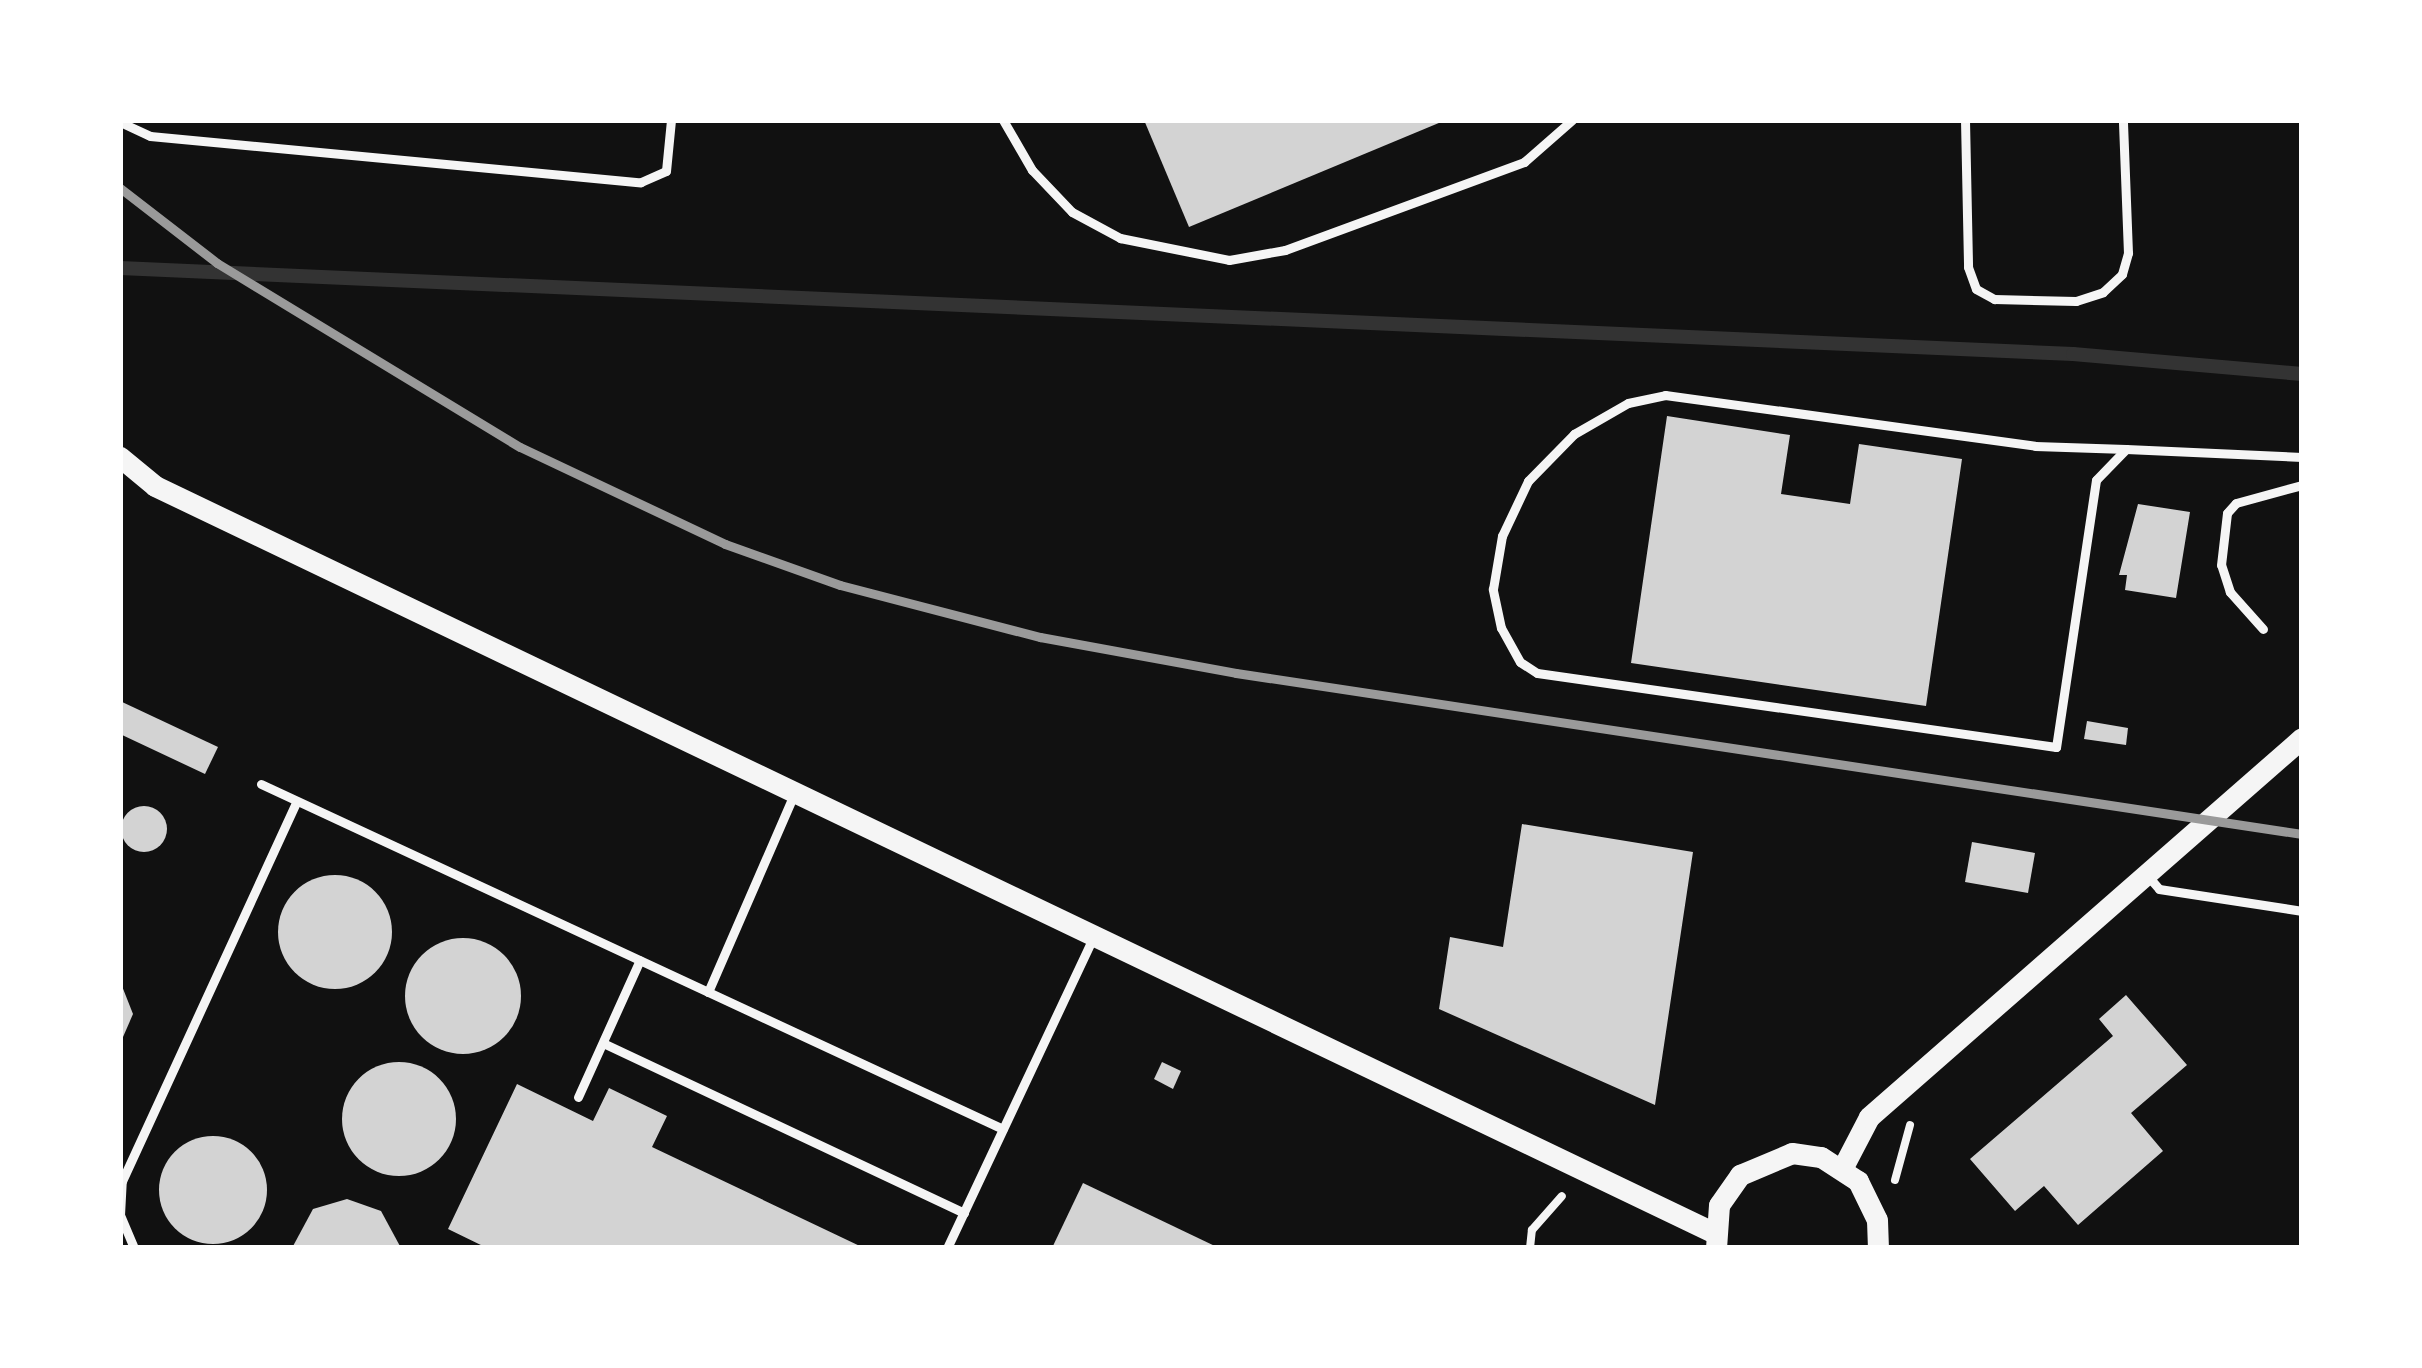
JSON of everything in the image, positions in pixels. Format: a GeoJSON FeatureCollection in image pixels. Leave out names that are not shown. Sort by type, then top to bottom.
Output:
{"type":"FeatureCollection","features":[{"type":"Feature","properties":{"kind":"street"},"geometry":{"type":"LineString","coordinates":[[120,457],[155,486],[1576,1167],[1714,1240],[1729,1190],[1764,1160],[1792,1153],[1844,1167],[1873,1206],[1878,1248]]}},
{"type":"Feature","properties":{"kind":"street"},"geometry":{"type":"LineString","coordinates":[[1844,1167],[1869,1118],[2302,737]]}},
{"type":"Feature","properties":{"kind":"lane"},"geometry":{"type":"LineString","coordinates":[[120,122],[150,136],[641,182],[666,171],[671,120]]}},
{"type":"Feature","properties":{"kind":"lane"},"geometry":{"type":"LineString","coordinates":[[1003,120],[1032,170],[1072,212],[1120,238],[1229,260],[1286,250],[1524,162],[1572,120]]}},
{"type":"Feature","properties":{"kind":"lane"},"geometry":{"type":"LineString","coordinates":[[1965,120],[1968,267],[1976,289],[1994,299],[2076,301],[2103,292],[2122,274],[2128,253],[2123,120]]}},
{"type":"Feature","properties":{"kind":"lane"},"geometry":{"type":"LineString","coordinates":[[2126,449],[2096,480],[2056,747],[1537,673],[1520,662],[1502,628],[1493,589],[1502,536],[1528,481],[1574,434],[1628,403],[1665,395],[2035,446],[2126,449],[2302,457]]}},
{"type":"Feature","properties":{"kind":"lane"},"geometry":{"type":"LineString","coordinates":[[2263,629],[2230,592],[2221,565],[2227,513],[2236,503],[2302,484]]}},
{"type":"Feature","properties":{"kind":"lane"},"geometry":{"type":"LineString","coordinates":[[261,784],[1004,1130]]}},
{"type":"Feature","properties":{"kind":"lane"},"geometry":{"type":"LineString","coordinates":[[707,992],[795,793]]}},
{"type":"Feature","properties":{"kind":"lane"},"geometry":{"type":"LineString","coordinates":[[134,1248],[120,1215],[122,1181],[297,801]]}},
{"type":"Feature","properties":{"kind":"lane"},"geometry":{"type":"LineString","coordinates":[[2146,873],[2159,889],[2302,911]]}},
{"type":"Feature","properties":{"kind":"lane"},"geometry":{"type":"LineString","coordinates":[[947,1248],[1094,936]]}},
{"type":"Feature","properties":{"kind":"lane"},"geometry":{"type":"LineString","coordinates":[[578,1097],[640,961]]}},
{"type":"Feature","properties":{"kind":"lane"},"geometry":{"type":"LineString","coordinates":[[603,1043],[964,1213]]}},
{"type":"Feature","properties":{"kind":"path"},"geometry":{"type":"LineString","coordinates":[[1530,1248],[1532,1230],[1553,1215],[1576,1167]]}},
{"type":"Feature","properties":{"kind":"building"},"geometry":{"type":"Polygon","coordinates":[[[1144,120],[1446,120],[1189,227],[1144,120]]]}},
{"type":"Feature","properties":{"kind":"building"},"geometry":{"type":"Polygon","coordinates":[[[1667,416],[1790,435],[1781,494],[1850,504],[1859,444],[1962,459],[1926,706],[1631,663],[1667,416]]]}},
{"type":"Feature","properties":{"kind":"building"},"geometry":{"type":"Polygon","coordinates":[[[2138,504],[2190,512],[2176,598],[2125,590],[2127,575],[2119,575],[2138,504]]]}},
{"type":"Feature","properties":{"kind":"building"},"geometry":{"type":"Polygon","coordinates":[[[120,701],[218,747],[205,774],[120,734],[120,701]]]}},
{"type":"Feature","properties":{"kind":"building"},"geometry":{"type":"Polygon","coordinates":[[[2087,721],[2128,728],[2126,745],[2084,739],[2087,721]]]}},
{"type":"Feature","properties":{"kind":"building"},"geometry":{"type":"Polygon","coordinates":[[[144,806],[161,812],[167,829],[161,846],[144,852],[127,846],[121,829],[127,812],[144,806]]]}},
{"type":"Feature","properties":{"kind":"building"},"geometry":{"type":"Polygon","coordinates":[[[1522,824],[1693,852],[1655,1105],[1439,1009],[1450,937],[1503,947],[1522,824]]]}},
{"type":"Feature","properties":{"kind":"building"},"geometry":{"type":"Polygon","coordinates":[[[1972,842],[2035,853],[2028,893],[1965,882],[1972,842]]]}},
{"type":"Feature","properties":{"kind":"building"},"geometry":{"type":"Polygon","coordinates":[[[335,875],[367,884],[383,900],[392,932],[383,964],[367,980],[335,989],[303,980],[287,964],[278,932],[287,900],[303,884],[335,875]]]}},
{"type":"Feature","properties":{"kind":"building"},"geometry":{"type":"Polygon","coordinates":[[[463,938],[485,943],[504,955],[516,974],[521,996],[516,1018],[504,1037],[485,1049],[463,1054],[441,1049],[422,1037],[410,1018],[405,996],[410,974],[422,955],[441,943],[463,938]]]}},
{"type":"Feature","properties":{"kind":"building"},"geometry":{"type":"Polygon","coordinates":[[[120,981],[133,1014],[120,1044],[120,981]]]}},
{"type":"Feature","properties":{"kind":"building"},"geometry":{"type":"Polygon","coordinates":[[[2126,995],[2187,1065],[2131,1113],[2163,1151],[2078,1225],[2044,1186],[2015,1211],[1970,1159],[2113,1036],[2099,1019],[2126,995]]]}},
{"type":"Feature","properties":{"kind":"building"},"geometry":{"type":"Polygon","coordinates":[[[399,1062],[421,1066],[440,1078],[452,1097],[456,1119],[452,1141],[440,1160],[421,1172],[399,1176],[377,1172],[358,1160],[346,1141],[342,1119],[346,1097],[358,1078],[377,1066],[399,1062]]]}},
{"type":"Feature","properties":{"kind":"building"},"geometry":{"type":"Polygon","coordinates":[[[1162,1062],[1181,1071],[1173,1089],[1154,1079],[1162,1062]]]}},
{"type":"Feature","properties":{"kind":"building"},"geometry":{"type":"Polygon","coordinates":[[[517,1084],[593,1121],[609,1088],[667,1116],[652,1147],[864,1248],[487,1248],[448,1229],[517,1084]]]}},
{"type":"Feature","properties":{"kind":"building"},"geometry":{"type":"Polygon","coordinates":[[[213,1136],[234,1140],[251,1152],[263,1169],[267,1190],[263,1211],[251,1228],[234,1240],[213,1244],[192,1240],[175,1228],[163,1211],[159,1190],[163,1169],[175,1152],[192,1140],[213,1136]]]}},
{"type":"Feature","properties":{"kind":"building"},"geometry":{"type":"Polygon","coordinates":[[[1083,1183],[1219,1248],[1052,1248],[1083,1183]]]}},
{"type":"Feature","properties":{"kind":"building"},"geometry":{"type":"Polygon","coordinates":[[[347,1199],[381,1211],[401,1248],[292,1248],[313,1209],[347,1199]]]}},
{"type":"Feature","properties":{"kind":"waterway"},"geometry":{"type":"LineString","coordinates":[[120,268],[2073,354],[2302,374]]}},
{"type":"Feature","properties":{"kind":"railway"},"geometry":{"type":"LineString","coordinates":[[120,188],[217,263],[520,447],[725,544],[840,585],[1040,637],[1236,673],[2302,834]]}}]}
